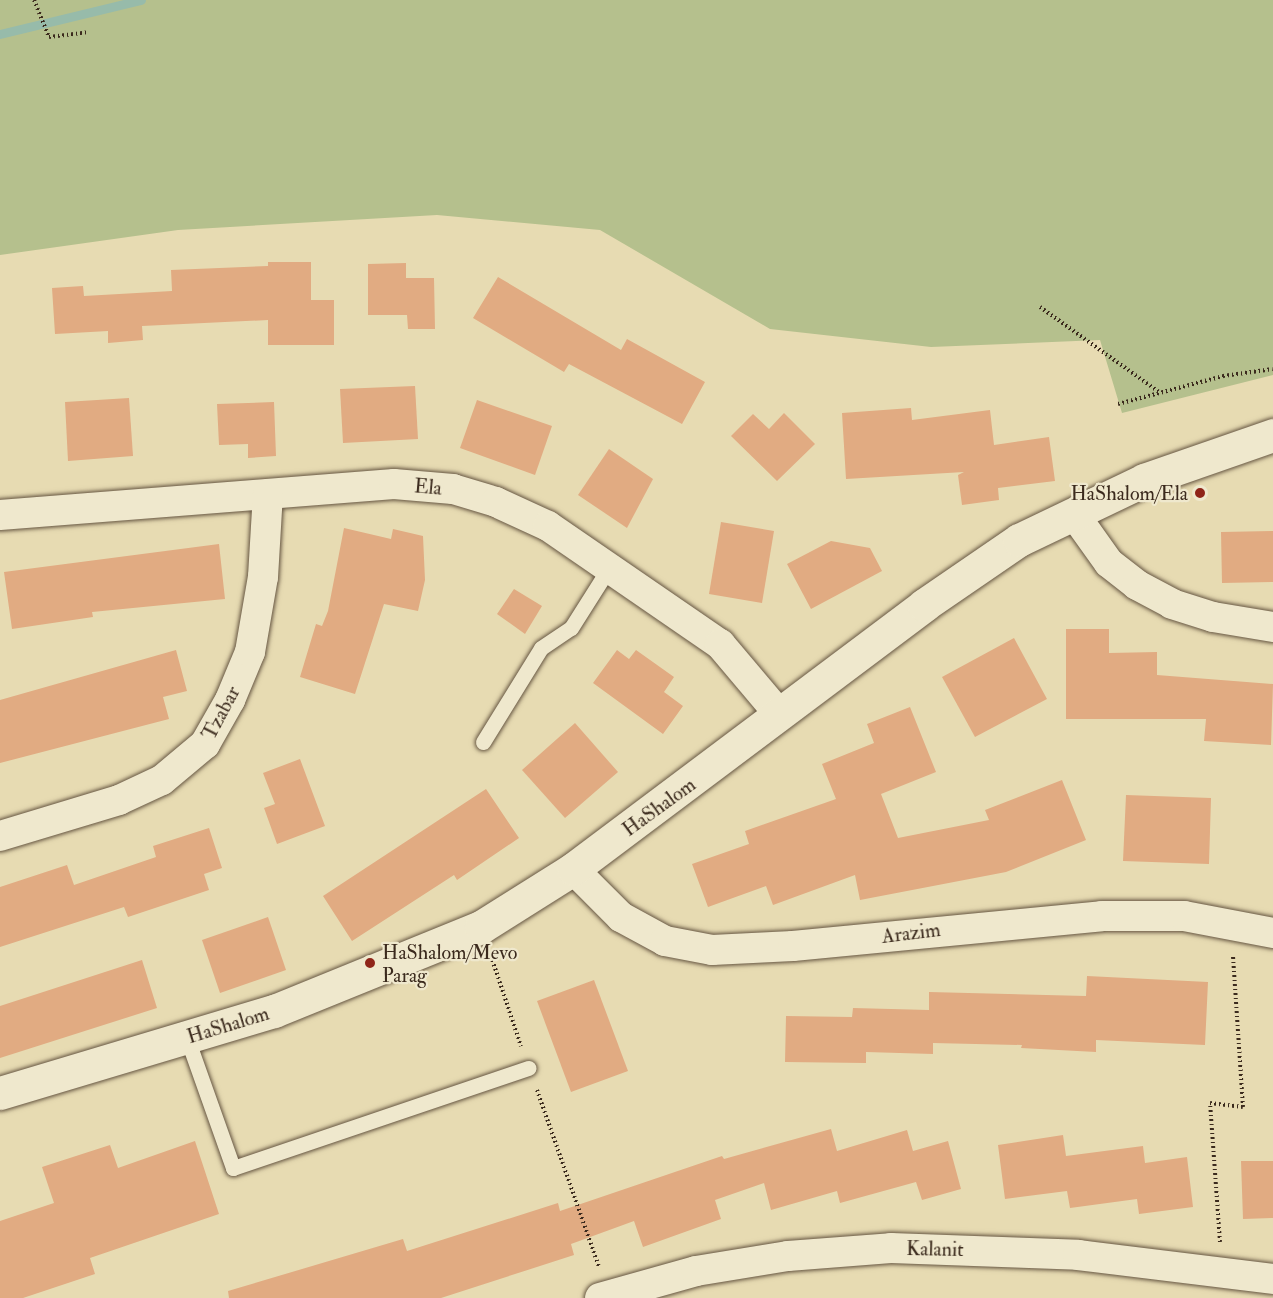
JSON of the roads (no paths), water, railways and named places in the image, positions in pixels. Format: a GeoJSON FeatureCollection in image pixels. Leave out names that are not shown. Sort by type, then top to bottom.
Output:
{"type":"FeatureCollection","features":[{"type":"Feature","properties":{"kind":"street","name":"HaShalom"},"geometry":{"type":"LineString","coordinates":[[0,1093],[274,1011],[481,927],[573,869],[924,605],[1019,540],[1144,480],[1273,435]]}},
{"type":"Feature","properties":{"kind":"street","name":"Ela"},"geometry":{"type":"LineString","coordinates":[[0,515],[394,484],[453,489],[496,502],[548,526],[720,644],[780,715]]}},
{"type":"Feature","properties":{"kind":"street","name":"Tzabar"},"geometry":{"type":"LineString","coordinates":[[0,836],[119,800],[162,780],[205,744],[230,700],[250,652],[263,577],[268,494]]}},
{"type":"Feature","properties":{"kind":"street"},"geometry":{"type":"LineString","coordinates":[[1074,514],[1109,563],[1137,585],[1172,604],[1213,617],[1273,627]]}},
{"type":"Feature","properties":{"kind":"street","name":"Arazim"},"geometry":{"type":"LineString","coordinates":[[573,869],[621,917],[664,941],[712,950],[793,946],[1102,916],[1184,915],[1273,933]]}},
{"type":"Feature","properties":{"kind":"street","name":"Kalanit"},"geometry":{"type":"LineString","coordinates":[[605,1297],[696,1271],[788,1256],[891,1248],[1078,1255],[1273,1279]]}},
{"type":"Feature","properties":{"kind":"lane"},"geometry":{"type":"LineString","coordinates":[[483,742],[541,648],[571,628],[609,568]]}},
{"type":"Feature","properties":{"kind":"lane"},"geometry":{"type":"LineString","coordinates":[[187,1038],[233,1168],[529,1068]]}},
{"type":"Feature","properties":{"kind":"waterway"},"geometry":{"type":"LineString","coordinates":[[0,34],[141,0]]}},
{"type":"Feature","properties":{"kind":"place","name":"HaShalom/Ela"},"geometry":{"type":"Point","coordinates":[1200,493]}},
{"type":"Feature","properties":{"kind":"place","name":"HaShalom/Mevo Parag"},"geometry":{"type":"Point","coordinates":[370,963]}}]}
